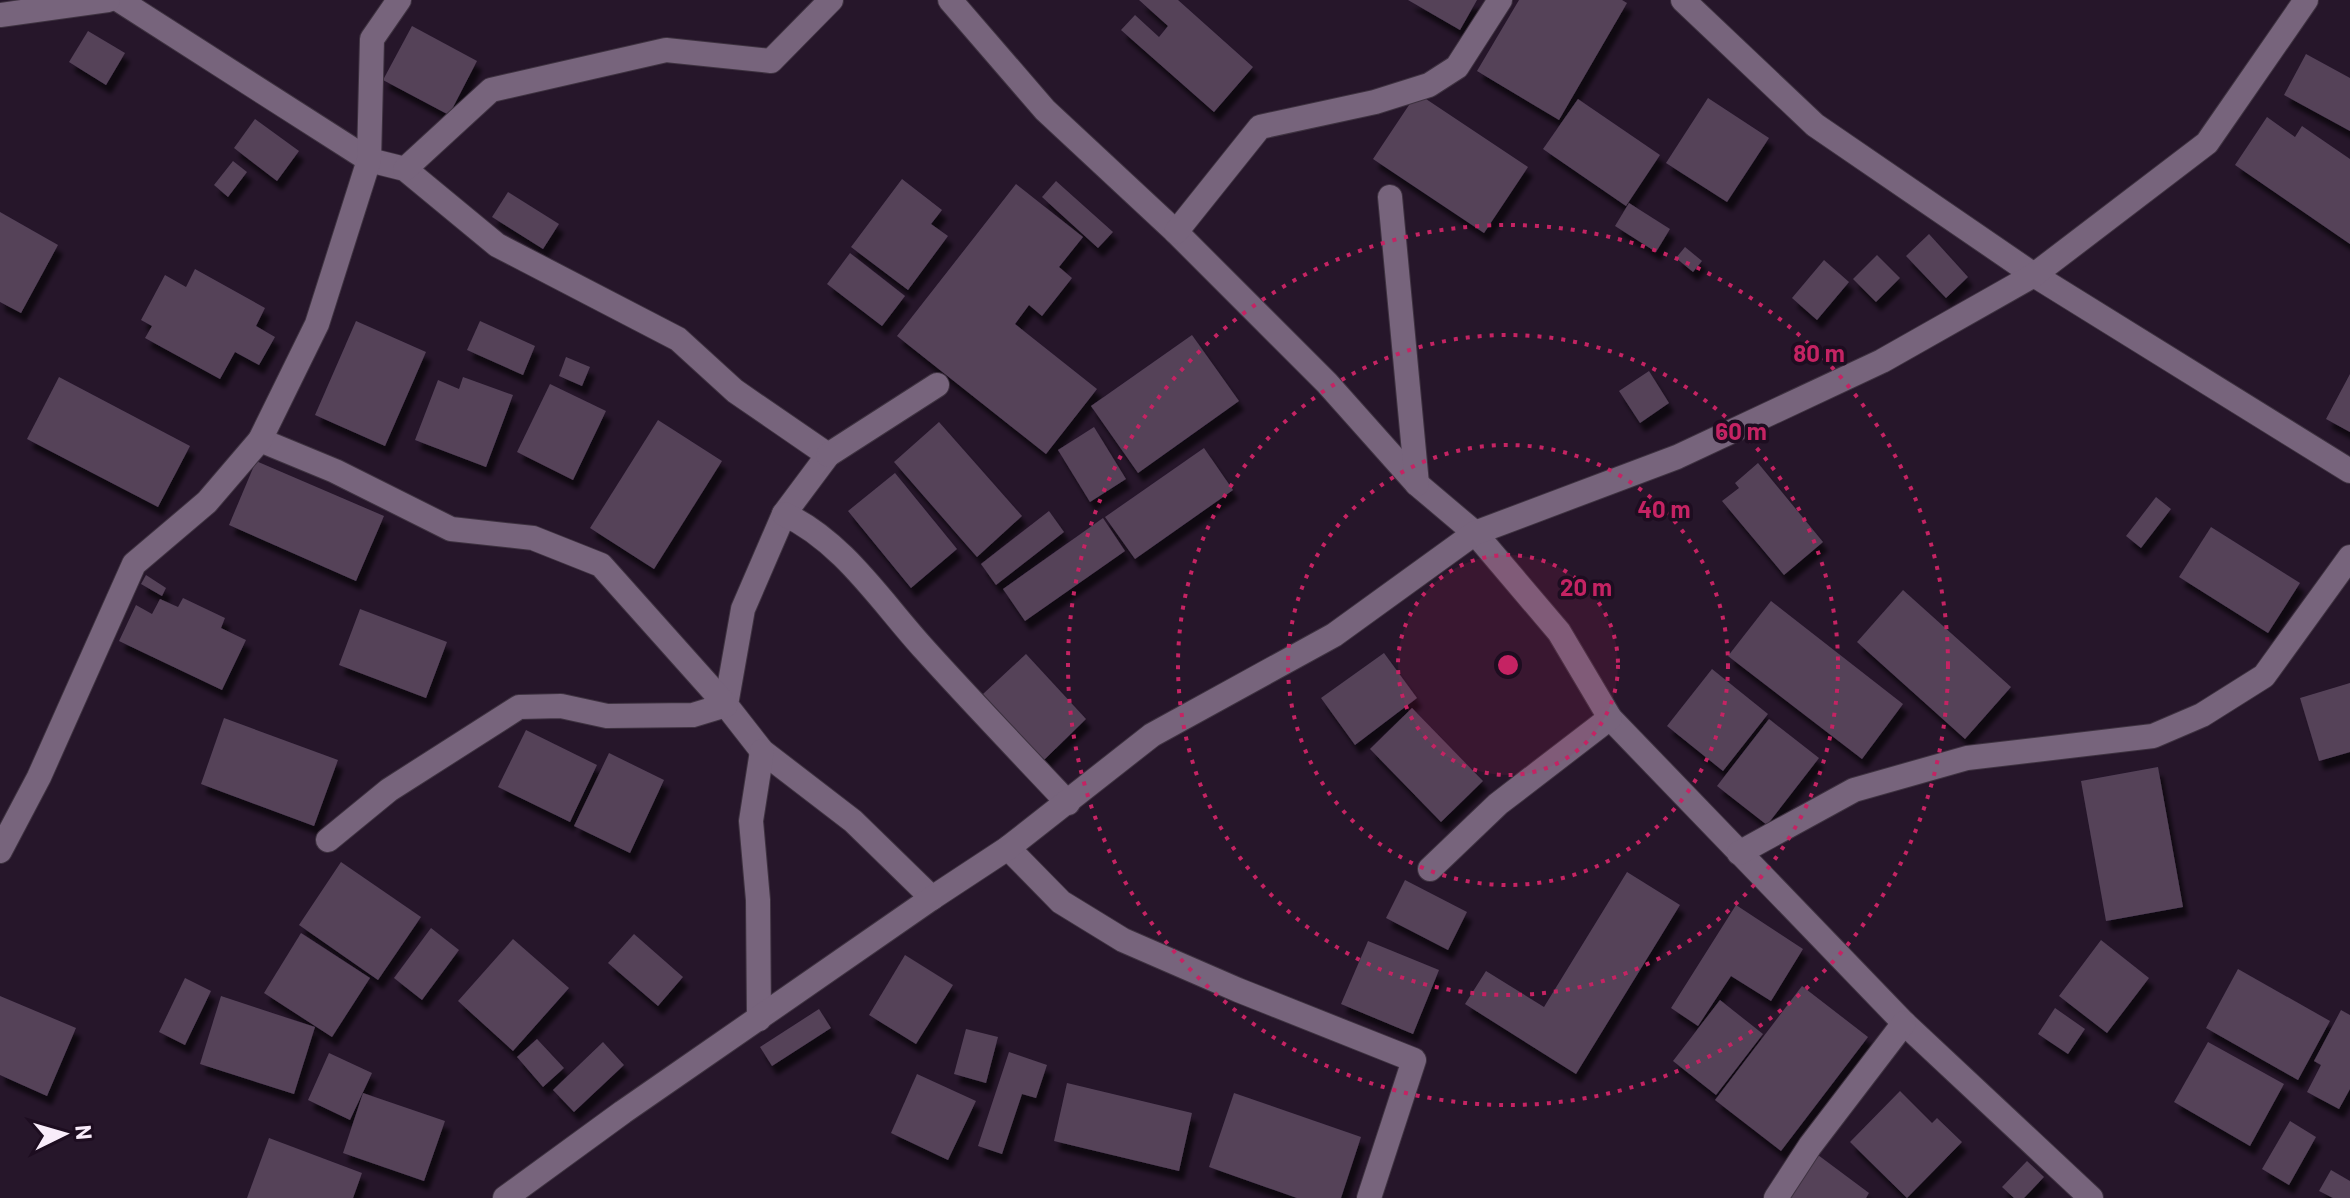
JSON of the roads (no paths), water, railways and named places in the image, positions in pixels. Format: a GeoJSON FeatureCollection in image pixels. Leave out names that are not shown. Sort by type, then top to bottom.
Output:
{"type":"FeatureCollection","features":[{"type":"Feature","properties":{"kind":"street"},"geometry":{"type":"LineString","coordinates":[[0,15],[108,0]]}},
{"type":"Feature","properties":{"kind":"street"},"geometry":{"type":"LineString","coordinates":[[119,0],[369,160],[405,169],[497,245],[678,339],[735,391],[828,455]]}},
{"type":"Feature","properties":{"kind":"street"},"geometry":{"type":"LineString","coordinates":[[0,851],[39,777],[134,564],[207,502],[260,440],[317,324],[369,160],[372,39],[399,0]]}},
{"type":"Feature","properties":{"kind":"street"},"geometry":{"type":"LineString","coordinates":[[405,169],[491,90],[666,50],[771,61],[831,0]]}},
{"type":"Feature","properties":{"kind":"street"},"geometry":{"type":"LineString","coordinates":[[950,0],[1045,110],[1176,232],[1327,383],[1417,484],[1475,533],[1559,632],[1610,718],[1904,1023],[2091,1198]]}},
{"type":"Feature","properties":{"kind":"street"},"geometry":{"type":"LineString","coordinates":[[1176,232],[1260,127],[1375,102],[1429,85],[1457,67],[1500,0]]}},
{"type":"Feature","properties":{"kind":"street"},"geometry":{"type":"LineString","coordinates":[[1683,0],[1815,125],[2034,275],[2350,471]]}},
{"type":"Feature","properties":{"kind":"street"},"geometry":{"type":"LineString","coordinates":[[505,1198],[623,1112],[1008,848],[1152,735],[1334,635],[1475,533],[1677,457],[1882,361],[2034,275],[2207,143],[2306,0]]}},
{"type":"Feature","properties":{"kind":"street"},"geometry":{"type":"LineString","coordinates":[[1390,197],[1417,484]]}},
{"type":"Feature","properties":{"kind":"street"},"geometry":{"type":"LineString","coordinates":[[726,705],[743,609],[784,514],[828,455],[937,385]]}},
{"type":"Feature","properties":{"kind":"street"},"geometry":{"type":"LineString","coordinates":[[260,440],[335,471],[451,529],[533,538],[601,565],[726,705],[762,751],[853,821],[932,898]]}},
{"type":"Feature","properties":{"kind":"street"},"geometry":{"type":"LineString","coordinates":[[784,514],[810,526],[851,567],[1068,803]]}},
{"type":"Feature","properties":{"kind":"street"},"geometry":{"type":"LineString","coordinates":[[1739,853],[1854,790],[1967,758],[2153,736],[2202,715],[2264,676],[2350,557]]}},
{"type":"Feature","properties":{"kind":"street"},"geometry":{"type":"LineString","coordinates":[[328,840],[389,790],[519,707],[561,706],[607,716],[693,715],[726,705]]}},
{"type":"Feature","properties":{"kind":"street"},"geometry":{"type":"LineString","coordinates":[[1430,869],[1498,804],[1610,718]]}},
{"type":"Feature","properties":{"kind":"street"},"geometry":{"type":"LineString","coordinates":[[759,1019],[758,900],[751,821],[762,751]]}},
{"type":"Feature","properties":{"kind":"street"},"geometry":{"type":"LineString","coordinates":[[1008,848],[1061,902],[1123,940],[1414,1060],[1369,1198]]}},
{"type":"Feature","properties":{"kind":"street"},"geometry":{"type":"LineString","coordinates":[[1776,1198],[1810,1146],[1904,1023]]}}]}
